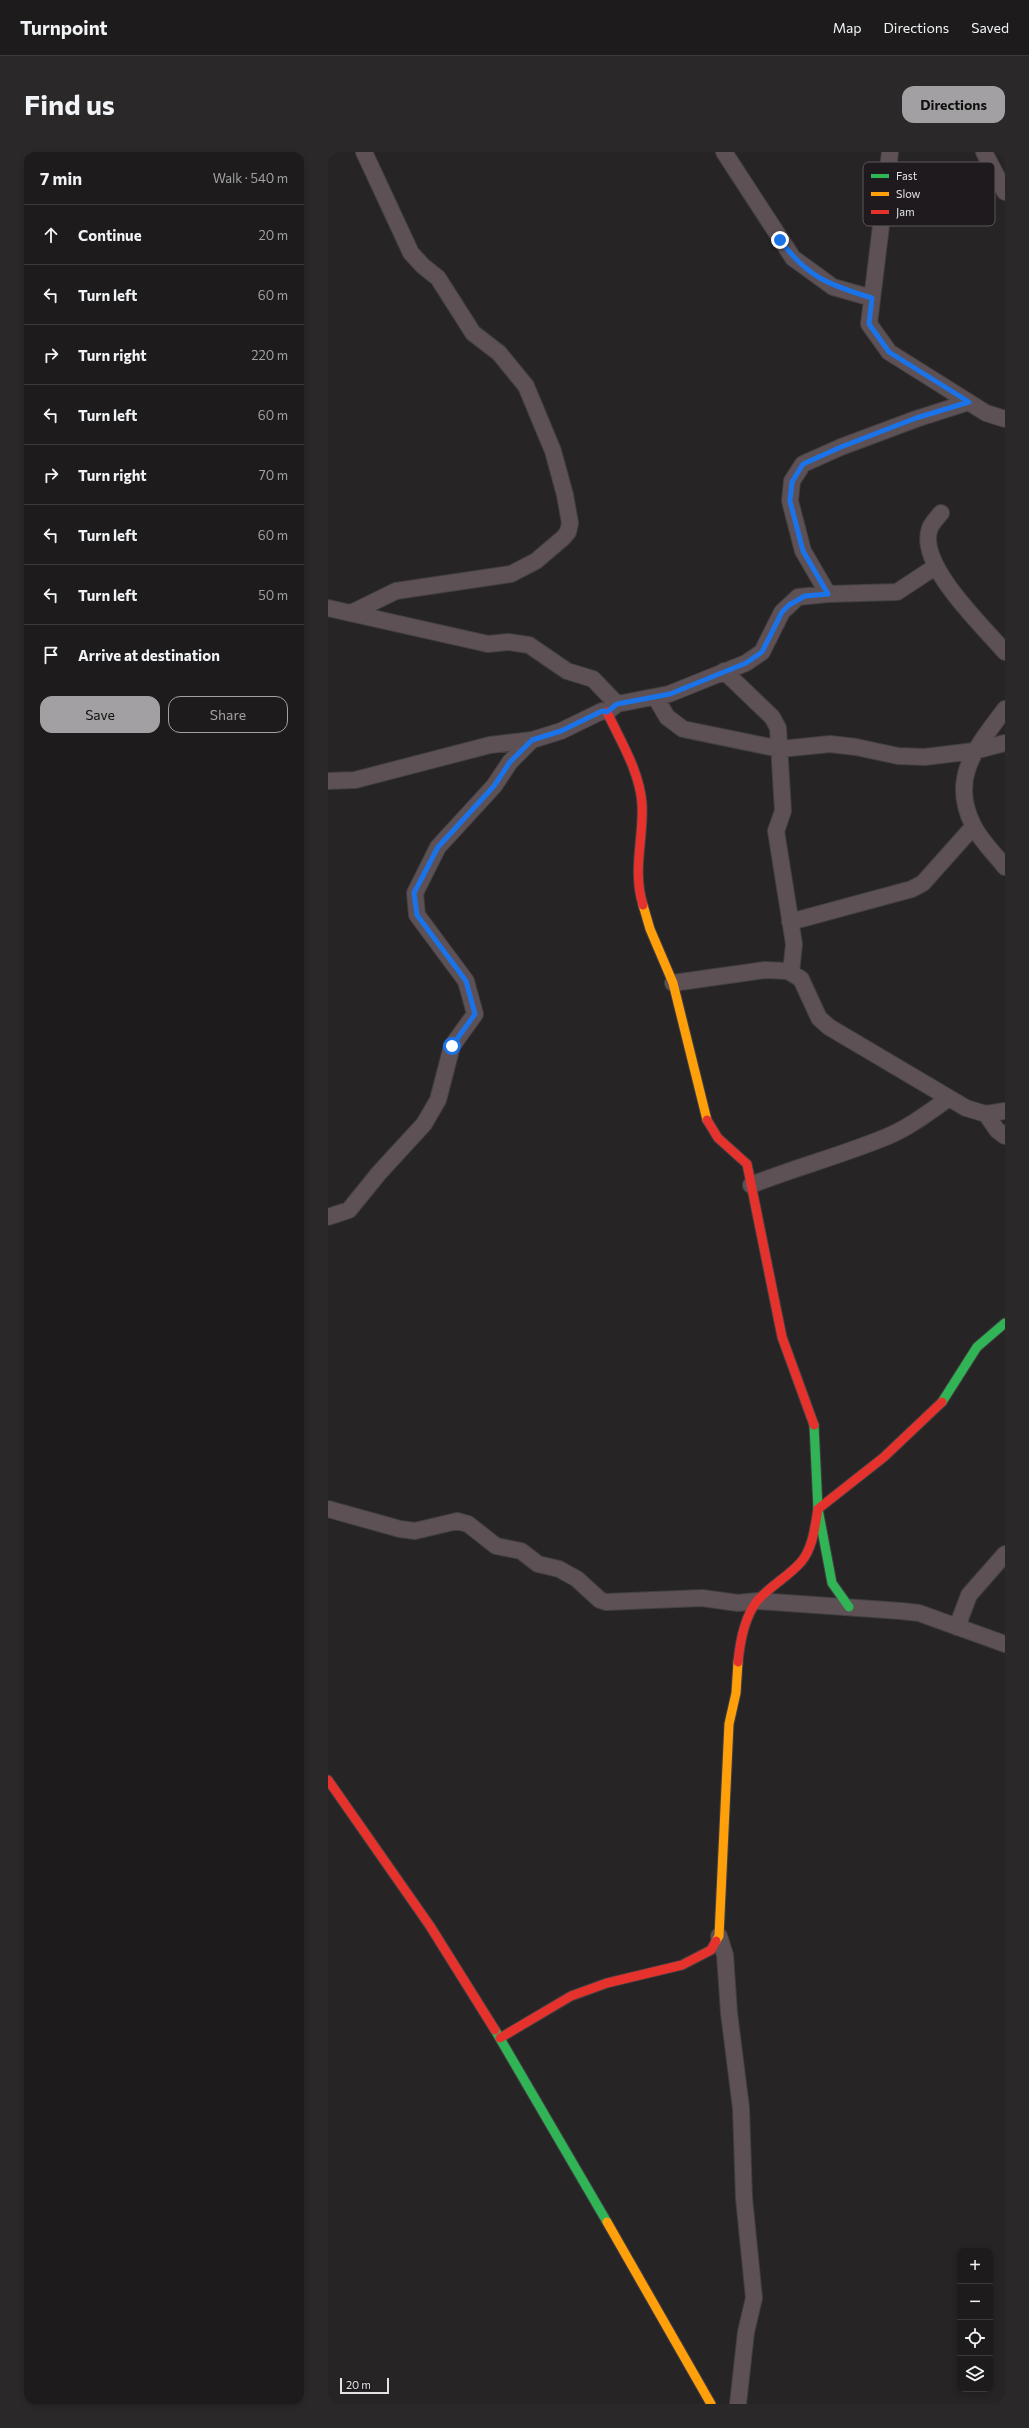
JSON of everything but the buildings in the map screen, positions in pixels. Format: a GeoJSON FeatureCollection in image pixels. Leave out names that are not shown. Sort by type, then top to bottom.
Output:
{"type":"FeatureCollection","features":[{"type":"Feature","properties":{"kind":"street"},"geometry":{"type":"LineString","coordinates":[[351,613],[396,591],[511,574],[536,561],[563,538],[568,532],[570,523],[565,495],[553,451],[526,386],[499,353],[473,333],[438,278],[423,266],[411,252],[364,152]]}},
{"type":"Feature","properties":{"kind":"street"},"geometry":{"type":"LineString","coordinates":[[724,152],[793,258],[833,287],[872,298]]}},
{"type":"Feature","properties":{"kind":"street"},"geometry":{"type":"LineString","coordinates":[[889,162],[890,152]]}},
{"type":"Feature","properties":{"kind":"street"},"geometry":{"type":"LineString","coordinates":[[984,152],[989,162]]}},
{"type":"Feature","properties":{"kind":"street"},"geometry":{"type":"LineString","coordinates":[[995,173],[1005,192]]}},
{"type":"Feature","properties":{"kind":"street"},"geometry":{"type":"LineString","coordinates":[[881,226],[869,324],[889,352],[986,413],[1005,419]]}},
{"type":"Feature","properties":{"kind":"street"},"geometry":{"type":"LineString","coordinates":[[828,594],[803,551],[790,501],[792,482],[803,464],[848,444],[969,402]]}},
{"type":"Feature","properties":{"kind":"street"},"geometry":{"type":"LineString","coordinates":[[941,513],[929,528],[930,550],[935,567],[953,593],[1005,652]]}},
{"type":"Feature","properties":{"kind":"street"},"geometry":{"type":"LineString","coordinates":[[328,781],[355,780],[490,746],[532,740],[561,731],[602,711],[656,698],[746,663],[762,652],[782,612],[789,605],[805,596],[897,592],[935,567]]}},
{"type":"Feature","properties":{"kind":"street"},"geometry":{"type":"LineString","coordinates":[[328,608],[488,644],[508,642],[529,645],[567,671],[593,679],[612,708],[622,744],[640,789],[642,805],[637,866],[640,896],[650,929],[673,983],[704,1110],[710,1128],[719,1140],[740,1152],[747,1164],[782,1337],[814,1420],[818,1509],[832,1583],[848,1607]]}},
{"type":"Feature","properties":{"kind":"street"},"geometry":{"type":"LineString","coordinates":[[724,671],[772,717],[778,728],[784,811],[776,831],[794,944],[791,972]]}},
{"type":"Feature","properties":{"kind":"street"},"geometry":{"type":"LineString","coordinates":[[656,698],[667,717],[683,729],[780,749],[830,744],[856,747],[898,756],[925,757],[974,751],[1005,743]]}},
{"type":"Feature","properties":{"kind":"street"},"geometry":{"type":"LineString","coordinates":[[1005,709],[974,751],[964,782],[964,801],[973,826],[1005,867]]}},
{"type":"Feature","properties":{"kind":"street"},"geometry":{"type":"LineString","coordinates":[[328,1217],[349,1210],[379,1173],[424,1124],[438,1100],[452,1046],[475,1014],[466,981],[417,915],[414,893],[438,847],[494,786],[510,762],[532,740]]}},
{"type":"Feature","properties":{"kind":"street"},"geometry":{"type":"LineString","coordinates":[[790,922],[912,889],[923,883],[973,826]]}},
{"type":"Feature","properties":{"kind":"street"},"geometry":{"type":"LineString","coordinates":[[673,983],[765,970],[791,972],[801,979],[818,1018],[829,1026],[921,1079],[966,1108],[986,1114],[1005,1111]]}},
{"type":"Feature","properties":{"kind":"street"},"geometry":{"type":"LineString","coordinates":[[751,1185],[794,1168],[882,1139],[912,1124],[950,1098]]}},
{"type":"Feature","properties":{"kind":"street"},"geometry":{"type":"LineString","coordinates":[[986,1114],[997,1130],[1005,1136]]}},
{"type":"Feature","properties":{"kind":"street"},"geometry":{"type":"LineString","coordinates":[[738,2404],[746,2332],[754,2298],[744,2198],[741,2108],[729,2013],[725,1955],[719,1936],[729,1724],[736,1693],[740,1643],[745,1624],[757,1601],[802,1561],[811,1544],[818,1509],[884,1458],[942,1402],[958,1374],[977,1347],[1005,1323]]}},
{"type":"Feature","properties":{"kind":"street"},"geometry":{"type":"LineString","coordinates":[[328,1509],[400,1529],[415,1531],[457,1521],[468,1524],[496,1546],[521,1552],[538,1564],[555,1567],[577,1579],[600,1600],[606,1602],[702,1598],[738,1603],[757,1601],[919,1613],[1005,1644]]}},
{"type":"Feature","properties":{"kind":"street"},"geometry":{"type":"LineString","coordinates":[[956,1627],[969,1594],[1005,1554]]}},
{"type":"Feature","properties":{"kind":"street"},"geometry":{"type":"LineString","coordinates":[[328,1780],[430,1926],[500,2038],[577,2173],[641,2280],[711,2404]]}},
{"type":"Feature","properties":{"kind":"street"},"geometry":{"type":"LineString","coordinates":[[500,2038],[571,1996],[607,1983],[682,1965],[711,1950],[719,1936]]}},
{"type":"Feature","properties":{"kind":"traffic: fast"},"geometry":{"type":"LineString","coordinates":[[942,1402],[977,1347],[1005,1323]]}},
{"type":"Feature","properties":{"kind":"traffic: fast"},"geometry":{"type":"LineString","coordinates":[[814,1425],[818,1509],[832,1583],[849,1607]]}},
{"type":"Feature","properties":{"kind":"traffic: fast"},"geometry":{"type":"LineString","coordinates":[[495,2030],[607,2222]]}},
{"type":"Feature","properties":{"kind":"traffic: slow"},"geometry":{"type":"LineString","coordinates":[[643,905],[650,929],[673,983],[707,1120]]}},
{"type":"Feature","properties":{"kind":"traffic: slow"},"geometry":{"type":"LineString","coordinates":[[716,1941],[719,1936],[729,1724],[736,1693],[738,1662]]}},
{"type":"Feature","properties":{"kind":"traffic: slow"},"geometry":{"type":"LineString","coordinates":[[607,2222],[711,2404]]}},
{"type":"Feature","properties":{"kind":"traffic: jam"},"geometry":{"type":"LineString","coordinates":[[607,712],[629,756],[638,780],[642,804],[638,879],[643,905]]}},
{"type":"Feature","properties":{"kind":"traffic: jam"},"geometry":{"type":"LineString","coordinates":[[707,1120],[718,1138],[747,1164],[782,1337],[814,1425]]}},
{"type":"Feature","properties":{"kind":"traffic: jam"},"geometry":{"type":"LineString","coordinates":[[738,1662],[743,1630],[749,1615],[757,1601],[791,1572],[805,1556],[813,1537],[818,1509],[884,1457],[942,1402]]}},
{"type":"Feature","properties":{"kind":"traffic: jam"},"geometry":{"type":"LineString","coordinates":[[328,1780],[430,1926],[495,2030]]}},
{"type":"Feature","properties":{"kind":"traffic: jam"},"geometry":{"type":"LineString","coordinates":[[500,2038],[571,1996],[607,1983],[682,1965],[711,1950],[716,1941]]}},
{"type":"Feature","properties":{"kind":"route"},"geometry":{"type":"LineString","coordinates":[[452,1046],[475,1014],[466,981],[417,915],[414,893],[438,847],[494,786],[510,762],[532,740],[561,731],[591,718],[602,711],[607,712],[617,704],[656,698],[670,694],[746,663],[762,652],[770,639],[782,612],[789,605],[798,598],[805,596],[828,594],[813,571],[803,551],[790,501],[792,482],[803,464],[841,447],[916,418],[969,402],[889,352],[869,324],[872,298],[833,287],[793,258],[780,240]]}}]}
